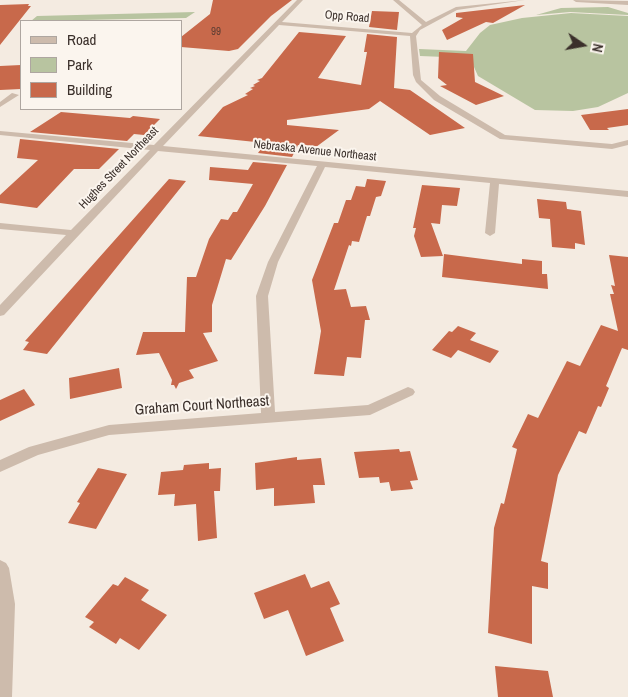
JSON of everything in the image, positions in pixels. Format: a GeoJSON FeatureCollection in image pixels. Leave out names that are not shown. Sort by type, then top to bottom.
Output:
{"type":"FeatureCollection","features":[{"type":"Feature","properties":{"kind":"street","name":"Hughes Street Northeast"},"geometry":{"type":"LineString","coordinates":[[0,312],[73,233],[300,0]]}},
{"type":"Feature","properties":{"kind":"street"},"geometry":{"type":"LineString","coordinates":[[396,0],[426,24]]}},
{"type":"Feature","properties":{"kind":"street"},"geometry":{"type":"LineString","coordinates":[[522,0],[496,1],[456,9],[426,24],[414,35],[418,81],[437,98],[497,135],[612,147],[628,142]]}},
{"type":"Feature","properties":{"kind":"street"},"geometry":{"type":"LineString","coordinates":[[576,0],[624,2]]}},
{"type":"Feature","properties":{"kind":"street","name":"Opp Road"},"geometry":{"type":"LineString","coordinates":[[278,23],[414,35]]}},
{"type":"Feature","properties":{"kind":"street"},"geometry":{"type":"LineString","coordinates":[[0,105],[15,95]]}},
{"type":"Feature","properties":{"kind":"street","name":"Nebraska Avenue Northeast"},"geometry":{"type":"LineString","coordinates":[[0,133],[628,194]]}},
{"type":"Feature","properties":{"kind":"street"},"geometry":{"type":"LineString","coordinates":[[268,417],[262,296],[273,262],[322,164]]}},
{"type":"Feature","properties":{"kind":"street"},"geometry":{"type":"LineString","coordinates":[[490,233],[495,182]]}},
{"type":"Feature","properties":{"kind":"street"},"geometry":{"type":"LineString","coordinates":[[0,226],[73,233]]}},
{"type":"Feature","properties":{"kind":"street","name":"Graham Court Northeast"},"geometry":{"type":"LineString","coordinates":[[0,466],[34,451],[109,430],[370,410],[408,392]]}},
{"type":"Feature","properties":{"kind":"street"},"geometry":{"type":"LineString","coordinates":[[0,568],[6,604],[2,697]]}},
{"type":"Feature","properties":{"kind":"green space"},"geometry":{"type":"Polygon","coordinates":[[[608,7],[628,13],[628,15],[570,12],[536,15],[561,8],[608,7]]]}},
{"type":"Feature","properties":{"kind":"green space"},"geometry":{"type":"Polygon","coordinates":[[[195,12],[186,18],[32,20],[37,16],[195,12]]]}},
{"type":"Feature","properties":{"kind":"green space"},"geometry":{"type":"Polygon","coordinates":[[[571,13],[628,16],[628,93],[598,107],[573,111],[535,110],[478,76],[470,58],[420,56],[419,49],[466,51],[480,33],[490,25],[522,18],[571,13]]]}},
{"type":"Feature","properties":{"kind":"building"},"geometry":{"type":"Polygon","coordinates":[[[213,0],[292,0],[271,16],[238,49],[229,51],[182,47],[182,36],[210,14],[213,0]]]}},
{"type":"Feature","properties":{"kind":"building"},"geometry":{"type":"Polygon","coordinates":[[[29,4],[28,6],[31,6],[0,45],[0,5],[29,4]]]}},
{"type":"Feature","properties":{"kind":"building"},"geometry":{"type":"Polygon","coordinates":[[[525,5],[493,23],[486,22],[447,40],[442,30],[463,18],[456,17],[456,13],[525,5]]]}},
{"type":"Feature","properties":{"kind":"building"},"geometry":{"type":"Polygon","coordinates":[[[372,11],[399,12],[397,30],[369,27],[372,11]]]}},
{"type":"Feature","properties":{"kind":"building"},"geometry":{"type":"Polygon","coordinates":[[[299,32],[346,36],[318,78],[361,85],[367,52],[364,52],[367,34],[397,37],[394,88],[410,90],[465,128],[430,135],[380,101],[369,109],[287,120],[287,125],[339,130],[316,147],[298,145],[292,157],[258,153],[265,143],[198,136],[223,107],[248,95],[245,94],[253,89],[250,88],[255,86],[253,85],[260,81],[257,80],[262,78],[299,32]]]}},
{"type":"Feature","properties":{"kind":"building"},"geometry":{"type":"Polygon","coordinates":[[[439,52],[473,54],[475,82],[504,96],[476,105],[440,86],[447,85],[438,78],[439,52]]]}},
{"type":"Feature","properties":{"kind":"building"},"geometry":{"type":"Polygon","coordinates":[[[20,65],[20,89],[0,90],[0,66],[20,65]]]}},
{"type":"Feature","properties":{"kind":"building"},"geometry":{"type":"Polygon","coordinates":[[[628,109],[628,125],[607,128],[609,130],[590,130],[581,115],[628,109]]]}},
{"type":"Feature","properties":{"kind":"building"},"geometry":{"type":"Polygon","coordinates":[[[61,112],[160,119],[144,135],[134,134],[127,141],[30,132],[61,112]]]}},
{"type":"Feature","properties":{"kind":"building"},"geometry":{"type":"Polygon","coordinates":[[[20,139],[119,149],[99,169],[74,169],[37,208],[0,203],[0,195],[38,160],[17,158],[20,139]]]}},
{"type":"Feature","properties":{"kind":"building"},"geometry":{"type":"Polygon","coordinates":[[[253,162],[287,165],[265,206],[231,260],[226,259],[212,305],[212,332],[203,333],[218,361],[189,370],[194,378],[179,383],[176,389],[174,385],[171,385],[172,380],[159,353],[136,355],[143,332],[185,332],[187,277],[196,277],[209,239],[221,219],[228,220],[233,212],[237,212],[253,184],[209,180],[210,167],[248,170],[253,162]]]}},
{"type":"Feature","properties":{"kind":"building"},"geometry":{"type":"Polygon","coordinates":[[[169,179],[186,181],[47,354],[23,350],[29,342],[25,341],[169,179]]]}},
{"type":"Feature","properties":{"kind":"building"},"geometry":{"type":"Polygon","coordinates":[[[367,179],[386,181],[381,196],[376,197],[370,216],[367,216],[359,242],[352,241],[351,246],[349,245],[334,290],[346,289],[351,307],[366,306],[370,320],[365,320],[361,358],[347,357],[344,376],[314,374],[321,331],[312,280],[334,223],[338,223],[346,200],[351,200],[356,186],[365,187],[367,179]]]}},
{"type":"Feature","properties":{"kind":"building"},"geometry":{"type":"Polygon","coordinates":[[[422,185],[460,188],[457,206],[442,205],[440,224],[431,223],[443,256],[421,257],[414,236],[416,228],[413,228],[422,185]]]}},
{"type":"Feature","properties":{"kind":"building"},"geometry":{"type":"Polygon","coordinates":[[[537,199],[566,202],[567,209],[581,211],[585,245],[575,243],[575,249],[552,247],[550,219],[539,218],[537,199]]]}},
{"type":"Feature","properties":{"kind":"building"},"geometry":{"type":"Polygon","coordinates":[[[444,254],[522,264],[522,259],[542,261],[542,274],[547,274],[548,289],[442,277],[444,254]]]}},
{"type":"Feature","properties":{"kind":"building"},"geometry":{"type":"Polygon","coordinates":[[[609,255],[628,257],[628,350],[622,348],[606,386],[609,388],[601,407],[598,406],[586,434],[579,431],[558,475],[541,561],[548,563],[548,589],[532,586],[532,644],[488,633],[494,528],[501,503],[504,504],[517,449],[512,447],[528,414],[538,418],[567,361],[580,366],[601,325],[618,331],[610,294],[614,294],[611,285],[615,286],[609,255]]]}},
{"type":"Feature","properties":{"kind":"building"},"geometry":{"type":"Polygon","coordinates":[[[458,326],[476,333],[470,340],[499,351],[490,363],[458,350],[451,358],[432,350],[449,331],[452,332],[458,326]]]}},
{"type":"Feature","properties":{"kind":"building"},"geometry":{"type":"Polygon","coordinates":[[[119,368],[122,388],[70,399],[69,378],[119,368]]]}},
{"type":"Feature","properties":{"kind":"building"},"geometry":{"type":"Polygon","coordinates":[[[24,389],[35,405],[0,421],[0,400],[24,389]]]}},
{"type":"Feature","properties":{"kind":"building"},"geometry":{"type":"Polygon","coordinates":[[[399,449],[400,452],[410,451],[418,480],[410,481],[413,489],[391,491],[389,482],[380,483],[379,477],[359,478],[354,452],[399,449]]]}},
{"type":"Feature","properties":{"kind":"building"},"geometry":{"type":"Polygon","coordinates":[[[297,457],[297,460],[321,458],[325,485],[313,485],[315,503],[274,506],[274,488],[256,490],[255,463],[297,457]]]}},
{"type":"Feature","properties":{"kind":"building"},"geometry":{"type":"Polygon","coordinates":[[[209,463],[209,469],[221,468],[220,491],[214,491],[217,538],[198,541],[196,504],[174,506],[175,494],[158,495],[161,472],[183,470],[184,465],[209,463]]]}},
{"type":"Feature","properties":{"kind":"building"},"geometry":{"type":"Polygon","coordinates":[[[98,468],[127,474],[96,529],[68,523],[80,503],[77,502],[98,468]]]}},
{"type":"Feature","properties":{"kind":"building"},"geometry":{"type":"Polygon","coordinates":[[[305,574],[311,588],[329,581],[340,604],[330,608],[344,641],[306,656],[288,610],[264,619],[254,593],[305,574]]]}},
{"type":"Feature","properties":{"kind":"building"},"geometry":{"type":"Polygon","coordinates":[[[125,577],[149,590],[141,600],[167,615],[139,650],[120,638],[116,644],[89,627],[94,622],[85,617],[113,584],[118,586],[125,577]]]}},
{"type":"Feature","properties":{"kind":"building"},"geometry":{"type":"Polygon","coordinates":[[[495,666],[548,671],[553,697],[498,697],[495,666]]]}}]}
